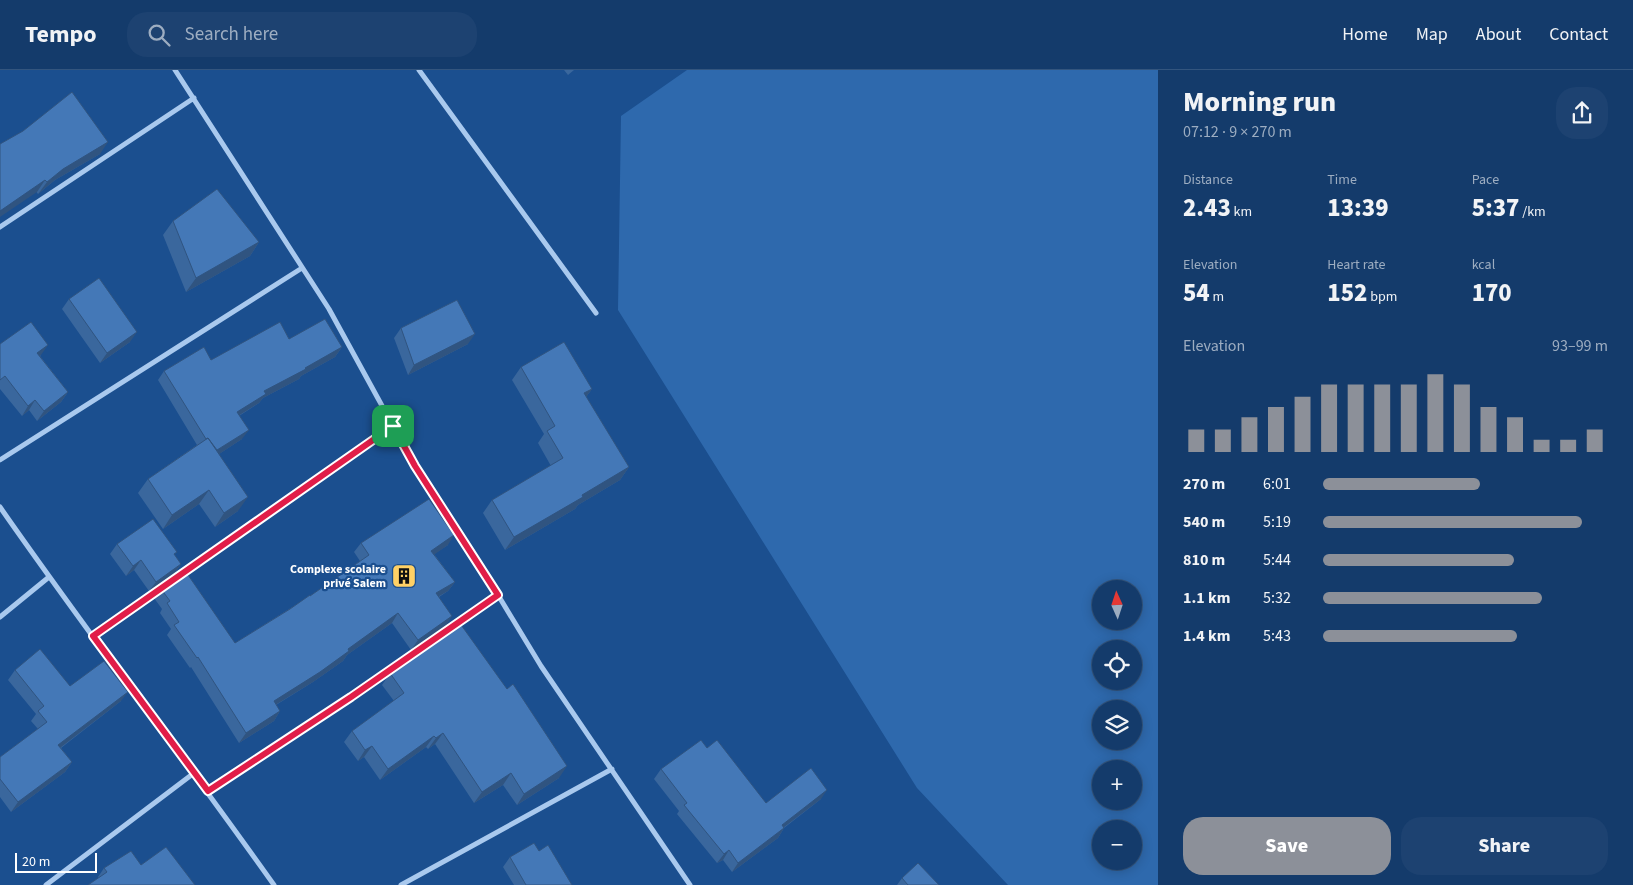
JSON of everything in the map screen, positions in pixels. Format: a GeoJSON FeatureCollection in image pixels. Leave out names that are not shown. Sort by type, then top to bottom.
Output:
{"type":"FeatureCollection","features":[{"type":"Feature","properties":{"kind":"street"},"geometry":{"type":"LineString","coordinates":[[175,70],[329,309],[415,466],[541,666],[690,885]]}},
{"type":"Feature","properties":{"kind":"street"},"geometry":{"type":"LineString","coordinates":[[419,70],[596,313]]}},
{"type":"Feature","properties":{"kind":"street"},"geometry":{"type":"LineString","coordinates":[[0,227],[194,98]]}},
{"type":"Feature","properties":{"kind":"street"},"geometry":{"type":"LineString","coordinates":[[0,460],[302,268]]}},
{"type":"Feature","properties":{"kind":"street"},"geometry":{"type":"LineString","coordinates":[[93,636],[393,426]]}},
{"type":"Feature","properties":{"kind":"street"},"geometry":{"type":"LineString","coordinates":[[0,507],[49,577],[208,791],[274,885]]}},
{"type":"Feature","properties":{"kind":"street"},"geometry":{"type":"LineString","coordinates":[[0,617],[49,577]]}},
{"type":"Feature","properties":{"kind":"street"},"geometry":{"type":"LineString","coordinates":[[449,629],[498,595]]}},
{"type":"Feature","properties":{"kind":"street"},"geometry":{"type":"LineString","coordinates":[[208,791],[351,697],[433,640]]}},
{"type":"Feature","properties":{"kind":"street"},"geometry":{"type":"LineString","coordinates":[[401,885],[612,769]]}},
{"type":"Feature","properties":{"kind":"street"},"geometry":{"type":"LineString","coordinates":[[46,885],[194,773]]}},
{"type":"Feature","properties":{"kind":"shaded area"},"geometry":{"type":"Polygon","coordinates":[[[687,70],[1158,70],[1158,885],[1008,885],[917,788],[618,310],[621,116],[687,70]]]}},
{"type":"Feature","properties":{"kind":"building"},"geometry":{"type":"Polygon","coordinates":[[[72,92],[108,142],[63,169],[47,182],[45,180],[0,211],[0,144],[23,131],[72,92]]]}},
{"type":"Feature","properties":{"kind":"building"},"geometry":{"type":"Polygon","coordinates":[[[217,189],[259,242],[196,278],[173,221],[217,189]]]}},
{"type":"Feature","properties":{"kind":"building"},"geometry":{"type":"Polygon","coordinates":[[[99,278],[137,332],[107,353],[69,299],[99,278]]]}},
{"type":"Feature","properties":{"kind":"building"},"geometry":{"type":"Polygon","coordinates":[[[457,300],[475,334],[414,365],[401,328],[457,300]]]}},
{"type":"Feature","properties":{"kind":"building"},"geometry":{"type":"Polygon","coordinates":[[[325,319],[342,347],[264,391],[266,394],[237,412],[249,430],[217,450],[208,438],[206,439],[164,371],[204,347],[211,360],[280,322],[289,339],[325,319]]]}},
{"type":"Feature","properties":{"kind":"building"},"geometry":{"type":"Polygon","coordinates":[[[31,322],[48,345],[37,353],[68,392],[44,411],[35,400],[28,406],[5,376],[0,380],[0,344],[31,322]]]}},
{"type":"Feature","properties":{"kind":"building"},"geometry":{"type":"Polygon","coordinates":[[[564,342],[592,389],[584,393],[629,467],[582,495],[583,497],[514,537],[492,500],[563,458],[547,431],[555,426],[521,367],[564,342]]]}},
{"type":"Feature","properties":{"kind":"building"},"geometry":{"type":"Polygon","coordinates":[[[208,438],[248,497],[224,513],[209,490],[172,515],[148,479],[208,438]]]}},
{"type":"Feature","properties":{"kind":"building"},"geometry":{"type":"Polygon","coordinates":[[[429,499],[454,535],[431,551],[455,582],[436,593],[452,616],[418,640],[398,613],[320,672],[274,701],[280,711],[246,733],[198,657],[174,625],[179,622],[167,603],[170,601],[161,589],[186,572],[235,643],[310,596],[369,555],[361,543],[429,499]]]}},
{"type":"Feature","properties":{"kind":"building"},"geometry":{"type":"Polygon","coordinates":[[[153,519],[177,552],[174,554],[181,564],[156,582],[141,560],[133,566],[117,544],[153,519]]]}},
{"type":"Feature","properties":{"kind":"building"},"geometry":{"type":"Polygon","coordinates":[[[459,622],[507,689],[513,684],[567,766],[524,794],[511,773],[482,792],[443,733],[436,738],[434,736],[388,769],[372,746],[365,750],[352,731],[404,693],[390,673],[426,648],[424,646],[459,622]]]}},
{"type":"Feature","properties":{"kind":"building"},"geometry":{"type":"Polygon","coordinates":[[[40,649],[70,686],[104,661],[128,692],[58,745],[72,762],[18,802],[0,779],[0,757],[47,722],[38,711],[44,706],[15,670],[40,649]]]}},
{"type":"Feature","properties":{"kind":"building"},"geometry":{"type":"Polygon","coordinates":[[[701,740],[707,748],[717,740],[766,803],[811,768],[827,790],[782,825],[784,828],[738,863],[729,850],[724,854],[684,805],[687,803],[661,769],[701,740]]]}},
{"type":"Feature","properties":{"kind":"building"},"geometry":{"type":"Polygon","coordinates":[[[534,843],[539,851],[548,845],[572,885],[526,885],[510,857],[534,843]]]}},
{"type":"Feature","properties":{"kind":"building"},"geometry":{"type":"Polygon","coordinates":[[[166,847],[195,885],[88,885],[107,872],[104,868],[131,851],[141,865],[166,847]]]}},
{"type":"Feature","properties":{"kind":"building"},"geometry":{"type":"Polygon","coordinates":[[[918,863],[939,885],[908,885],[902,878],[918,863]]]}},
{"type":"Feature","properties":{"kind":"place","name":"Complexe scolaire privé Salem"},"geometry":{"type":"Point","coordinates":[404,576]}},
{"type":"Feature","properties":{"kind":"route"},"geometry":{"type":"LineString","coordinates":[[393,426],[415,466],[498,595],[351,697],[208,791],[93,636],[393,426]]}}]}
